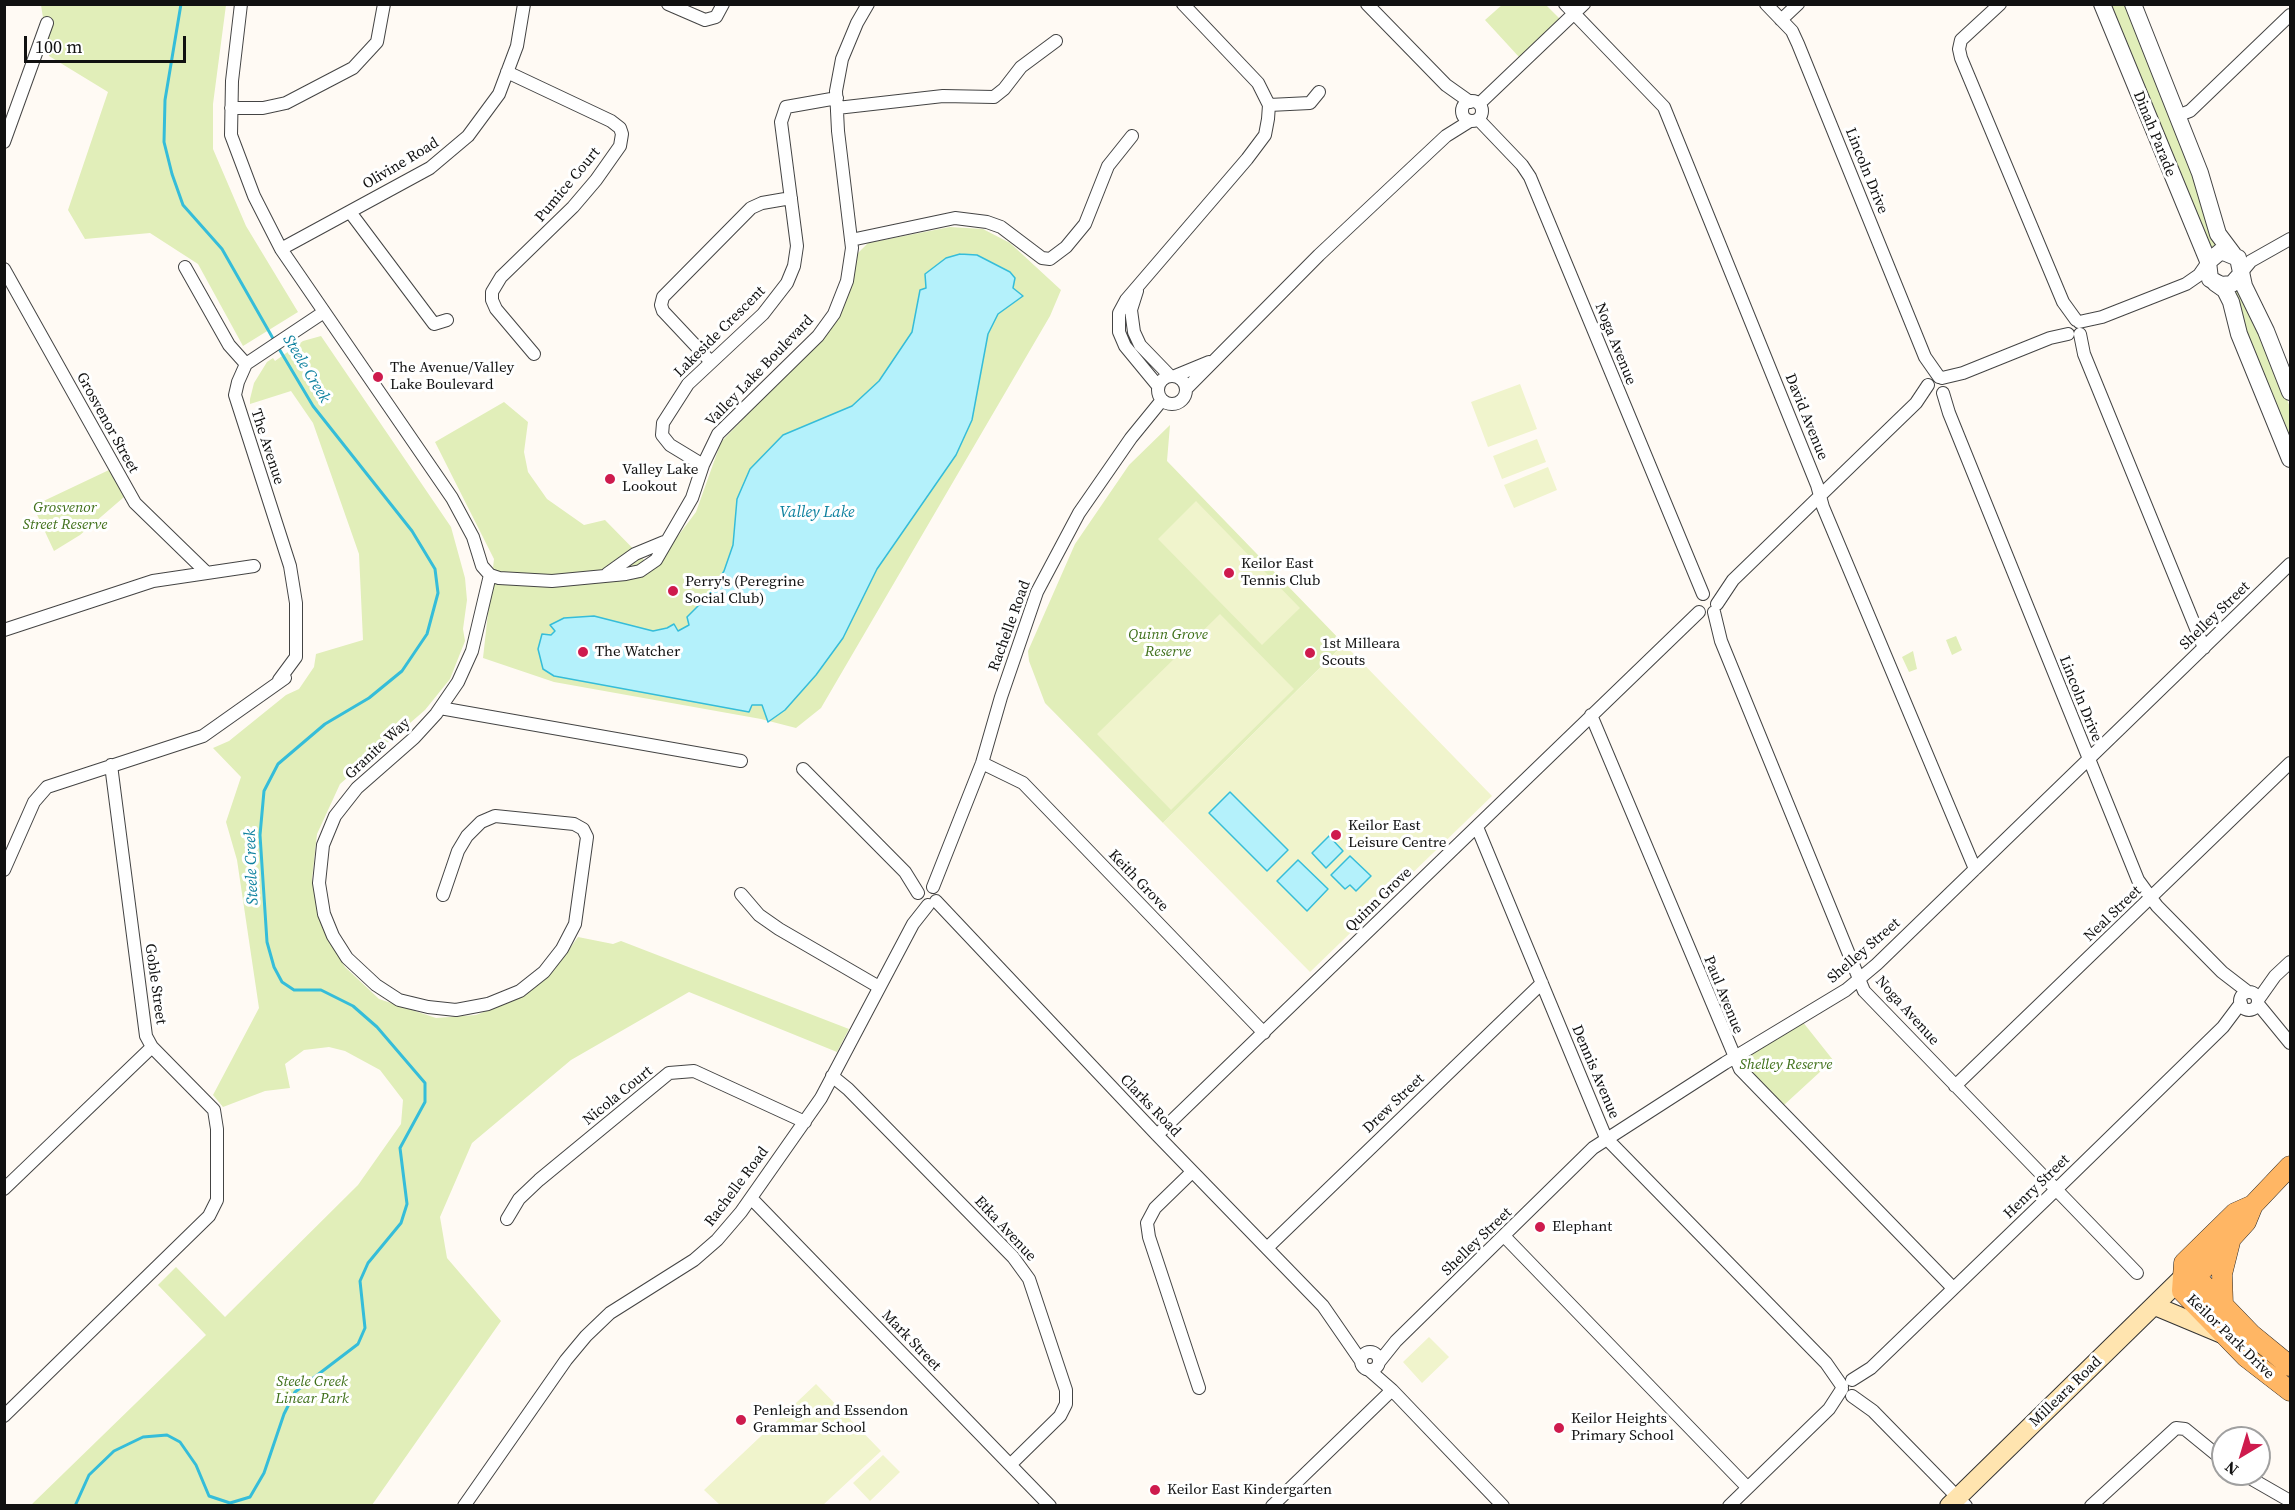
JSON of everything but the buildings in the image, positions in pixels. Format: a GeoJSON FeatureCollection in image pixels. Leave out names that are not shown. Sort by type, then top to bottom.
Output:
{"type":"FeatureCollection","features":[{"type":"Feature","properties":{"kind":"main road","name":"Milleara Road"},"geometry":{"type":"LineString","coordinates":[[1958,1503],[2156,1306],[2231,1240],[2246,1222],[2253,1205],[2290,1166]]}},
{"type":"Feature","properties":{"kind":"main road","name":"Milleara Road"},"geometry":{"type":"LineString","coordinates":[[2190,1277],[2184,1263],[2235,1213],[2253,1205]]}},
{"type":"Feature","properties":{"kind":"main road"},"geometry":{"type":"LineString","coordinates":[[2223,1305],[2222,1274],[2231,1240]]}},
{"type":"Feature","properties":{"kind":"main road","name":"Keilor Park Drive"},"geometry":{"type":"LineString","coordinates":[[2290,1366],[2266,1348],[2223,1305],[2190,1277],[2182,1291],[2260,1369],[2290,1391]]}},
{"type":"Feature","properties":{"kind":"main road"},"geometry":{"type":"LineString","coordinates":[[2156,1306],[2224,1335]]}},
{"type":"Feature","properties":{"kind":"street"},"geometry":{"type":"LineString","coordinates":[[242,4],[231,108],[231,135],[254,196],[281,249],[452,498],[473,537],[482,566],[490,575]]}},
{"type":"Feature","properties":{"kind":"street"},"geometry":{"type":"LineString","coordinates":[[231,108],[263,108],[286,103],[353,68],[377,42],[384,4]]}},
{"type":"Feature","properties":{"kind":"street","name":"Olivine Road"},"geometry":{"type":"LineString","coordinates":[[281,249],[430,168],[451,152],[485,115],[499,94],[517,46],[524,4]]}},
{"type":"Feature","properties":{"kind":"street"},"geometry":{"type":"LineString","coordinates":[[668,4],[705,20],[716,17],[723,4]]}},
{"type":"Feature","properties":{"kind":"street","name":"Valley Lake Boulevard"},"geometry":{"type":"LineString","coordinates":[[490,575],[499,578],[552,581],[626,574],[644,569],[656,560],[664,542],[679,522],[692,498],[703,465],[718,434],[818,336],[834,314],[847,281],[852,240],[837,103],[842,59],[856,23],[868,4]]}},
{"type":"Feature","properties":{"kind":"street"},"geometry":{"type":"LineString","coordinates":[[1138,287],[1131,310],[1131,322],[1136,337],[1140,345],[1173,376],[1183,381],[1186,389],[1185,397],[1179,402],[1170,404],[1162,400],[1158,386],[1123,341],[1119,332],[1119,313],[1126,300],[1265,135],[1269,105],[1249,73],[1184,4]]}},
{"type":"Feature","properties":{"kind":"street","name":"Noga Avenue"},"geometry":{"type":"LineString","coordinates":[[1367,4],[1522,165],[1530,177],[1708,605],[1864,991],[2138,1273]]}},
{"type":"Feature","properties":{"kind":"street"},"geometry":{"type":"LineString","coordinates":[[1186,389],[1212,360],[1446,136],[1570,9],[1584,4]]}},
{"type":"Feature","properties":{"kind":"street","name":"Lincoln Drive"},"geometry":{"type":"LineString","coordinates":[[1766,4],[1782,20],[1798,44],[2138,880],[2150,899],[2290,1043]]}},
{"type":"Feature","properties":{"kind":"street"},"geometry":{"type":"LineString","coordinates":[[1782,20],[1798,4]]}},
{"type":"Feature","properties":{"kind":"street"},"geometry":{"type":"LineString","coordinates":[[2000,4],[1962,40],[1959,48],[2204,648]]}},
{"type":"Feature","properties":{"kind":"street","name":"Dinah Parade"},"geometry":{"type":"LineString","coordinates":[[2102,4],[2208,262]]}},
{"type":"Feature","properties":{"kind":"street","name":"Dinah Parade"},"geometry":{"type":"LineString","coordinates":[[2133,4],[2211,205],[2218,234],[2234,255]]}},
{"type":"Feature","properties":{"kind":"street","name":"David Avenue"},"geometry":{"type":"LineString","coordinates":[[1570,9],[1664,107],[1821,494],[1823,507],[1975,869]]}},
{"type":"Feature","properties":{"kind":"street"},"geometry":{"type":"LineString","coordinates":[[2177,116],[2190,111],[2290,15]]}},
{"type":"Feature","properties":{"kind":"street"},"geometry":{"type":"LineString","coordinates":[[4,142],[47,23]]}},
{"type":"Feature","properties":{"kind":"street"},"geometry":{"type":"LineString","coordinates":[[837,103],[943,96],[994,97],[1004,90],[1021,67],[1056,41]]}},
{"type":"Feature","properties":{"kind":"street","name":"Pumice Court"},"geometry":{"type":"LineString","coordinates":[[507,72],[611,121],[620,128],[622,134],[620,146],[596,180],[573,207],[501,277],[492,292],[492,300],[496,309],[534,354]]}},
{"type":"Feature","properties":{"kind":"street"},"geometry":{"type":"LineString","coordinates":[[1269,105],[1310,103],[1320,92]]}},
{"type":"Feature","properties":{"kind":"street","name":"Lakeside Crescent"},"geometry":{"type":"LineString","coordinates":[[703,465],[670,445],[661,429],[677,398],[710,361],[763,314],[787,283],[794,266],[797,246],[781,122],[786,106],[837,103]]}},
{"type":"Feature","properties":{"kind":"street"},"geometry":{"type":"LineString","coordinates":[[852,240],[955,218],[987,222],[1001,227],[1042,258],[1050,259],[1066,247],[1085,224],[1108,166],[1132,136]]}},
{"type":"Feature","properties":{"kind":"street"},"geometry":{"type":"LineString","coordinates":[[710,361],[663,311],[661,305],[663,297],[751,208],[762,202],[791,198]]}},
{"type":"Feature","properties":{"kind":"street"},"geometry":{"type":"LineString","coordinates":[[350,212],[434,324],[447,320]]}},
{"type":"Feature","properties":{"kind":"street"},"geometry":{"type":"LineString","coordinates":[[2240,274],[2265,252],[2290,239]]}},
{"type":"Feature","properties":{"kind":"street"},"geometry":{"type":"LineString","coordinates":[[2265,252],[2234,255],[2222,251],[2208,262],[2208,273],[2214,283],[2225,290],[2231,302],[2239,334],[2289,452]]}},
{"type":"Feature","properties":{"kind":"street"},"geometry":{"type":"LineString","coordinates":[[2214,283],[2227,286],[2237,280],[2241,263],[2234,255]]}},
{"type":"Feature","properties":{"kind":"street","name":"Quinn Grove"},"geometry":{"type":"LineString","coordinates":[[1157,1136],[1916,403],[1937,386],[1963,373],[2186,284],[2199,275],[2208,262]]}},
{"type":"Feature","properties":{"kind":"street"},"geometry":{"type":"LineString","coordinates":[[185,267],[229,345],[246,364],[324,312]]}},
{"type":"Feature","properties":{"kind":"street","name":"Grosvenor Street"},"geometry":{"type":"LineString","coordinates":[[4,269],[135,503],[207,573]]}},
{"type":"Feature","properties":{"kind":"street"},"geometry":{"type":"LineString","coordinates":[[2240,274],[2290,393]]}},
{"type":"Feature","properties":{"kind":"street","name":"Quinn Grove"},"geometry":{"type":"LineString","coordinates":[[2186,284],[2214,283]]}},
{"type":"Feature","properties":{"kind":"street"},"geometry":{"type":"LineString","coordinates":[[1123,341],[1136,337]]}},
{"type":"Feature","properties":{"kind":"street"},"geometry":{"type":"LineString","coordinates":[[1158,386],[1163,379],[1212,360]]}},
{"type":"Feature","properties":{"kind":"street","name":"The Avenue"},"geometry":{"type":"LineString","coordinates":[[4,870],[40,793],[55,784],[203,736],[298,667],[302,654],[290,566],[235,395],[246,364]]}},
{"type":"Feature","properties":{"kind":"street","name":"Rachelle Road"},"geometry":{"type":"LineString","coordinates":[[464,1506],[566,1360],[586,1336],[610,1313],[694,1260],[717,1240],[751,1198],[805,1122],[832,1076],[927,895],[982,763],[1001,697],[1037,592],[1079,513],[1126,445],[1162,400]]}},
{"type":"Feature","properties":{"kind":"street","name":"Shelley Street"},"geometry":{"type":"LineString","coordinates":[[1372,1360],[1396,1341],[1606,1138],[1845,991],[1859,979],[2290,564]]}},
{"type":"Feature","properties":{"kind":"street"},"geometry":{"type":"LineString","coordinates":[[4,630],[153,581],[254,566]]}},
{"type":"Feature","properties":{"kind":"street","name":"Granite Way"},"geometry":{"type":"LineString","coordinates":[[443,895],[458,851],[467,836],[481,822],[495,816],[574,824],[583,829],[587,837],[575,924],[562,948],[544,972],[520,991],[488,1004],[456,1010],[399,1000],[376,985],[347,958],[333,936],[324,914],[319,883],[323,845],[335,816],[357,788],[414,738],[440,708],[458,682],[472,651],[490,575]]}},
{"type":"Feature","properties":{"kind":"street"},"geometry":{"type":"LineString","coordinates":[[440,708],[741,761]]}},
{"type":"Feature","properties":{"kind":"street","name":"Paul Avenue"},"geometry":{"type":"LineString","coordinates":[[1592,715],[1733,1058],[1740,1069],[1953,1288]]}},
{"type":"Feature","properties":{"kind":"street","name":"Keith Grove"},"geometry":{"type":"LineString","coordinates":[[982,763],[1023,783],[1264,1033]]}},
{"type":"Feature","properties":{"kind":"street","name":"Neal Street"},"geometry":{"type":"LineString","coordinates":[[1955,1086],[2290,763]]}},
{"type":"Feature","properties":{"kind":"street","name":"Goble Street"},"geometry":{"type":"LineString","coordinates":[[4,1416],[209,1216],[217,1200],[217,1129],[214,1110],[152,1047],[144,1024],[111,765]]}},
{"type":"Feature","properties":{"kind":"street","name":"Clarks Road"},"geometry":{"type":"LineString","coordinates":[[803,769],[1323,1306],[1342,1331],[1372,1360],[1392,1390],[1498,1504]]}},
{"type":"Feature","properties":{"kind":"street","name":"Dennis Avenue"},"geometry":{"type":"LineString","coordinates":[[1477,826],[1606,1138],[1851,1388],[1958,1503]]}},
{"type":"Feature","properties":{"kind":"street"},"geometry":{"type":"LineString","coordinates":[[741,894],[759,915],[779,929],[879,987]]}},
{"type":"Feature","properties":{"kind":"street","name":"Henry Street"},"geometry":{"type":"LineString","coordinates":[[1729,1506],[2290,962]]}},
{"type":"Feature","properties":{"kind":"street","name":"Drew Street"},"geometry":{"type":"LineString","coordinates":[[1267,1248],[1542,983]]}},
{"type":"Feature","properties":{"kind":"street"},"geometry":{"type":"LineString","coordinates":[[5,1184],[152,1047]]}},
{"type":"Feature","properties":{"kind":"street","name":"Nicola Court"},"geometry":{"type":"LineString","coordinates":[[507,1219],[519,1199],[539,1180],[669,1073],[694,1071],[805,1122]]}},
{"type":"Feature","properties":{"kind":"street","name":"Etka Avenue"},"geometry":{"type":"LineString","coordinates":[[832,1076],[848,1089],[1013,1257],[1029,1279],[1066,1390],[1066,1404],[1060,1416],[1011,1464]]}},
{"type":"Feature","properties":{"kind":"street"},"geometry":{"type":"LineString","coordinates":[[1192,1172],[1155,1208],[1147,1223],[1149,1237],[1199,1388]]}},
{"type":"Feature","properties":{"kind":"street","name":"Mark Street"},"geometry":{"type":"LineString","coordinates":[[751,1198],[1050,1506]]}},
{"type":"Feature","properties":{"kind":"street"},"geometry":{"type":"LineString","coordinates":[[1504,1236],[1747,1487]]}},
{"type":"Feature","properties":{"kind":"street"},"geometry":{"type":"LineString","coordinates":[[1272,1506],[1392,1390]]}},
{"type":"Feature","properties":{"kind":"street"},"geometry":{"type":"LineString","coordinates":[[2091,1506],[2176,1428],[2185,1428],[2211,1450]]}},
{"type":"Feature","properties":{"kind":"street"},"geometry":{"type":"LineString","coordinates":[[2264,1486],[2290,1501]]}},
{"type":"Feature","properties":{"kind":"green space"},"geometry":{"type":"Polygon","coordinates":[[[1503,4],[1546,5],[1560,19],[1519,57],[1485,20],[1503,4]]]}},
{"type":"Feature","properties":{"kind":"green space"},"geometry":{"type":"Polygon","coordinates":[[[41,5],[226,5],[213,104],[213,149],[246,226],[298,312],[243,346],[198,264],[150,233],[85,239],[68,210],[108,92],[49,56],[41,5]]]}},
{"type":"Feature","properties":{"kind":"green space"},"geometry":{"type":"Polygon","coordinates":[[[2110,5],[2128,5],[2221,247],[2210,249],[2110,5]]]}},
{"type":"Feature","properties":{"kind":"green space"},"geometry":{"type":"Polygon","coordinates":[[[950,227],[983,229],[1010,243],[1061,290],[1050,316],[821,708],[796,728],[761,719],[554,682],[483,658],[494,559],[435,442],[504,402],[528,422],[524,452],[528,472],[547,499],[584,525],[605,520],[653,569],[696,512],[721,442],[827,332],[845,298],[858,253],[868,243],[950,227]]]}},
{"type":"Feature","properties":{"kind":"green space"},"geometry":{"type":"Polygon","coordinates":[[[2239,284],[2290,407],[2290,437],[2286,439],[2229,288],[2239,284]]]}},
{"type":"Feature","properties":{"kind":"green space","name":"Steele Creek Linear Park"},"geometry":{"type":"Polygon","coordinates":[[[321,336],[451,527],[465,578],[467,600],[463,629],[465,641],[450,679],[425,710],[340,784],[317,834],[312,879],[321,924],[345,967],[379,999],[436,1018],[476,1015],[517,999],[554,970],[578,937],[613,944],[621,941],[849,1029],[837,1052],[689,992],[571,1060],[472,1143],[440,1217],[447,1258],[501,1321],[372,1505],[30,1506],[206,1335],[158,1285],[176,1267],[225,1317],[358,1185],[401,1124],[403,1100],[380,1070],[345,1051],[329,1047],[304,1050],[285,1064],[290,1088],[265,1091],[223,1107],[213,1095],[259,1008],[237,860],[226,822],[241,777],[213,748],[229,741],[286,695],[299,689],[314,667],[316,654],[363,640],[359,554],[313,423],[291,391],[250,404],[254,383],[267,362],[273,358],[275,361],[303,341],[321,336]]]}},
{"type":"Feature","properties":{"kind":"green space"},"geometry":{"type":"Polygon","coordinates":[[[1520,384],[1537,429],[1488,447],[1471,402],[1520,384]]]}},
{"type":"Feature","properties":{"kind":"green space","name":"Quinn Grove Reserve"},"geometry":{"type":"Polygon","coordinates":[[[1170,425],[1167,461],[1344,644],[1163,823],[1045,703],[1029,661],[1028,651],[1075,544],[1129,465],[1170,425]]]}},
{"type":"Feature","properties":{"kind":"green space"},"geometry":{"type":"Polygon","coordinates":[[[1537,439],[1546,462],[1502,479],[1493,456],[1537,439]]]}},
{"type":"Feature","properties":{"kind":"green space"},"geometry":{"type":"Polygon","coordinates":[[[1548,467],[1557,490],[1514,508],[1504,485],[1548,467]]]}},
{"type":"Feature","properties":{"kind":"green space","name":"Grosvenor Street Reserve"},"geometry":{"type":"Polygon","coordinates":[[[109,470],[124,497],[80,535],[54,551],[33,506],[109,470]]]}},
{"type":"Feature","properties":{"kind":"green space","name":"Keilor East Tennis Club"},"geometry":{"type":"Polygon","coordinates":[[[1196,501],[1300,608],[1262,645],[1158,539],[1196,501]]]}},
{"type":"Feature","properties":{"kind":"green space"},"geometry":{"type":"Polygon","coordinates":[[[1220,614],[1294,689],[1171,810],[1097,734],[1220,614]]]}},
{"type":"Feature","properties":{"kind":"green space"},"geometry":{"type":"Polygon","coordinates":[[[1956,636],[1962,650],[1952,655],[1946,640],[1956,636]]]}},
{"type":"Feature","properties":{"kind":"green space"},"geometry":{"type":"Polygon","coordinates":[[[1344,644],[1492,796],[1310,972],[1163,823],[1344,644]]]}},
{"type":"Feature","properties":{"kind":"green space"},"geometry":{"type":"Polygon","coordinates":[[[1913,651],[1917,669],[1909,672],[1902,657],[1913,651]]]}},
{"type":"Feature","properties":{"kind":"green space","name":"Shelley Reserve"},"geometry":{"type":"Polygon","coordinates":[[[1802,1021],[1833,1060],[1784,1105],[1749,1069],[1747,1062],[1752,1054],[1802,1021]]]}},
{"type":"Feature","properties":{"kind":"green space"},"geometry":{"type":"Polygon","coordinates":[[[1429,1337],[1449,1357],[1422,1383],[1403,1362],[1429,1337]]]}},
{"type":"Feature","properties":{"kind":"green space"},"geometry":{"type":"Polygon","coordinates":[[[816,1384],[881,1451],[823,1505],[720,1505],[704,1490],[816,1384]]]}},
{"type":"Feature","properties":{"kind":"green space"},"geometry":{"type":"Polygon","coordinates":[[[883,1455],[900,1472],[870,1501],[853,1483],[883,1455]]]}},
{"type":"Feature","properties":{"kind":"water","name":"Valley Lake"},"geometry":{"type":"Polygon","coordinates":[[[960,254],[977,255],[1010,272],[1015,278],[1013,288],[1023,296],[998,314],[988,334],[972,420],[956,455],[877,569],[843,638],[816,675],[785,710],[768,722],[762,705],[752,705],[749,712],[554,676],[543,669],[538,649],[542,634],[551,635],[555,631],[550,625],[564,618],[594,616],[653,631],[674,624],[678,631],[689,625],[687,617],[709,595],[724,571],[733,545],[737,499],[750,469],[783,435],[852,406],[879,381],[912,332],[920,290],[926,288],[925,274],[946,258],[960,254]]]}},
{"type":"Feature","properties":{"kind":"water"},"geometry":{"type":"Polygon","coordinates":[[[1230,792],[1288,850],[1267,871],[1209,813],[1230,792]]]}},
{"type":"Feature","properties":{"kind":"water"},"geometry":{"type":"Polygon","coordinates":[[[1329,836],[1343,851],[1326,868],[1312,853],[1329,836]]]}},
{"type":"Feature","properties":{"kind":"water"},"geometry":{"type":"Polygon","coordinates":[[[1350,856],[1371,876],[1356,891],[1350,885],[1345,889],[1331,875],[1350,856]]]}},
{"type":"Feature","properties":{"kind":"water"},"geometry":{"type":"Polygon","coordinates":[[[1298,860],[1328,889],[1307,911],[1277,881],[1298,860]]]}},
{"type":"Feature","properties":{"kind":"waterway","name":"Steele Creek"},"geometry":{"type":"LineString","coordinates":[[181,4],[165,100],[164,142],[172,174],[183,205],[222,249],[275,342]]}},
{"type":"Feature","properties":{"kind":"waterway","name":"Steele Creek"},"geometry":{"type":"LineString","coordinates":[[75,1506],[89,1475],[114,1451],[143,1437],[167,1435],[180,1442],[196,1465],[209,1496],[230,1503],[250,1497],[264,1473],[284,1414],[295,1392],[358,1344],[365,1328],[360,1281],[368,1263],[401,1223],[407,1204],[400,1148],[425,1102],[425,1083],[377,1027],[353,1006],[321,990],[294,990],[282,982],[274,967],[267,942],[260,835],[264,791],[278,764],[325,724],[369,698],[402,671],[427,634],[438,593],[435,569],[412,531],[313,406],[278,347]]}},
{"type":"Feature","properties":{"kind":"place","name":"The Avenue/Valley Lake Boulevard"},"geometry":{"type":"Point","coordinates":[378,377]}},
{"type":"Feature","properties":{"kind":"place","name":"Valley Lake Lookout"},"geometry":{"type":"Point","coordinates":[610,479]}},
{"type":"Feature","properties":{"kind":"place","name":"Keilor East Tennis Club"},"geometry":{"type":"Point","coordinates":[1229,573]}},
{"type":"Feature","properties":{"kind":"place","name":"Perry's (Peregrine Social Club)"},"geometry":{"type":"Point","coordinates":[673,591]}},
{"type":"Feature","properties":{"kind":"place","name":"The Watcher"},"geometry":{"type":"Point","coordinates":[583,652]}},
{"type":"Feature","properties":{"kind":"place","name":"1st Milleara Scouts"},"geometry":{"type":"Point","coordinates":[1310,653]}},
{"type":"Feature","properties":{"kind":"place","name":"Keilor East Leisure Centre"},"geometry":{"type":"Point","coordinates":[1336,835]}},
{"type":"Feature","properties":{"kind":"place","name":"Elephant"},"geometry":{"type":"Point","coordinates":[1540,1227]}},
{"type":"Feature","properties":{"kind":"place","name":"Penleigh and Essendon Grammar School"},"geometry":{"type":"Point","coordinates":[741,1420]}},
{"type":"Feature","properties":{"kind":"place","name":"Keilor Heights Primary School"},"geometry":{"type":"Point","coordinates":[1559,1428]}},
{"type":"Feature","properties":{"kind":"place","name":"Keilor East Kindergarten"},"geometry":{"type":"Point","coordinates":[1155,1490]}}]}
